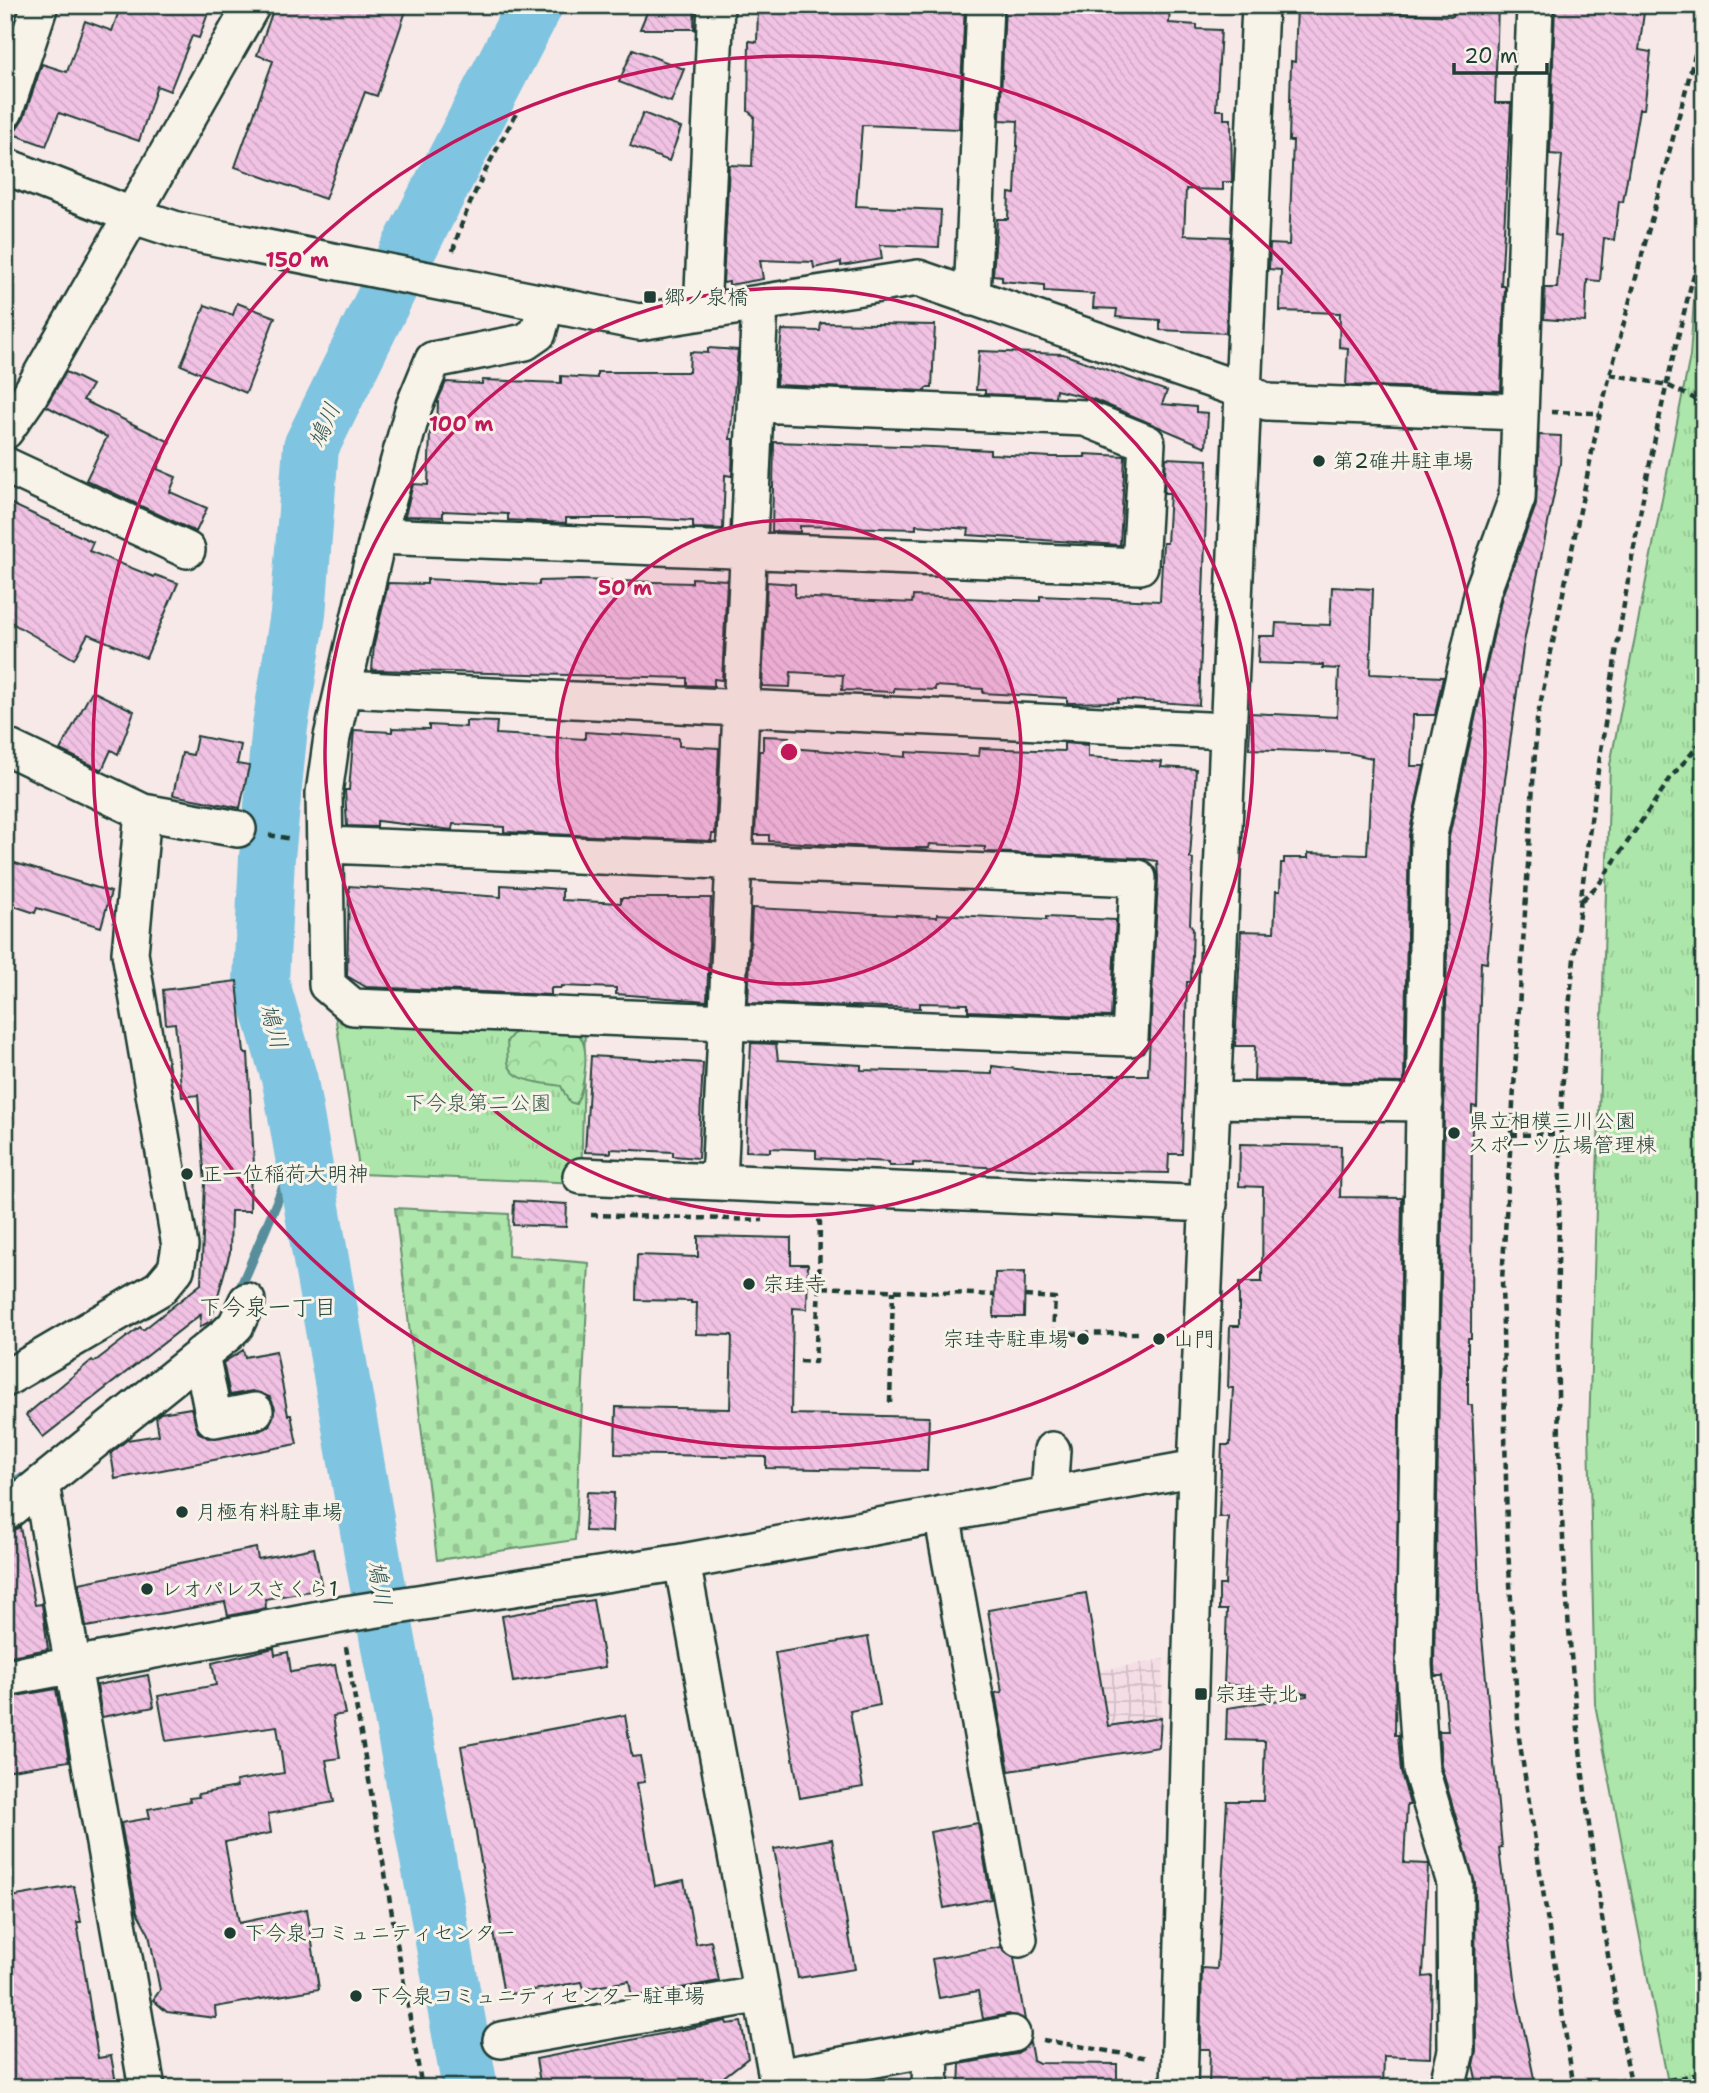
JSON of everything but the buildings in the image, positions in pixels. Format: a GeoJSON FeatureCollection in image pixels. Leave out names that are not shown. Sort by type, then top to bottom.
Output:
{"type":"FeatureCollection","features":[{"type":"Feature","properties":{"kind":"street"},"geometry":{"type":"LineString","coordinates":[[5,111],[40,5]]}},
{"type":"Feature","properties":{"kind":"street"},"geometry":{"type":"LineString","coordinates":[[5,431],[28,398],[252,5]]}},
{"type":"Feature","properties":{"kind":"street"},"geometry":{"type":"LineString","coordinates":[[702,312],[716,5]]}},
{"type":"Feature","properties":{"kind":"street"},"geometry":{"type":"LineString","coordinates":[[972,298],[985,5]]}},
{"type":"Feature","properties":{"kind":"street"},"geometry":{"type":"LineString","coordinates":[[1180,2076],[1196,1468],[1260,5]]}},
{"type":"Feature","properties":{"kind":"street"},"geometry":{"type":"LineString","coordinates":[[1447,2088],[1456,2051],[1455,1883],[1421,1770],[1414,1665],[1429,835],[1483,590],[1517,498],[1535,5]]}},
{"type":"Feature","properties":{"kind":"street"},"geometry":{"type":"LineString","coordinates":[[5,166],[131,215],[190,233],[333,263],[444,270],[546,304],[639,322],[919,278],[1244,391],[1267,402],[1519,412]]}},
{"type":"Feature","properties":{"kind":"street"},"geometry":{"type":"LineString","coordinates":[[719,1182],[760,303]]}},
{"type":"Feature","properties":{"kind":"street"},"geometry":{"type":"LineString","coordinates":[[313,843],[733,864],[1138,878],[1130,1038],[353,1007],[327,985],[313,843],[343,689],[378,536],[414,406],[433,360],[515,346],[538,332],[546,304]]}},
{"type":"Feature","properties":{"kind":"street"},"geometry":{"type":"LineString","coordinates":[[378,536],[1140,566],[1147,443],[1085,418],[757,404]]}},
{"type":"Feature","properties":{"kind":"street"},"geometry":{"type":"LineString","coordinates":[[5,465],[187,550]]}},
{"type":"Feature","properties":{"kind":"street"},"geometry":{"type":"LineString","coordinates":[[343,689],[1227,731]]}},
{"type":"Feature","properties":{"kind":"street"},"geometry":{"type":"LineString","coordinates":[[5,746],[143,811],[250,831]]}},
{"type":"Feature","properties":{"kind":"street"},"geometry":{"type":"LineString","coordinates":[[5,1378],[160,1288],[176,1269],[180,1246],[130,953],[143,811]]}},
{"type":"Feature","properties":{"kind":"street"},"geometry":{"type":"LineString","coordinates":[[1213,1100],[1425,1102]]}},
{"type":"Feature","properties":{"kind":"street"},"geometry":{"type":"LineString","coordinates":[[581,1176],[1209,1204]]}},
{"type":"Feature","properties":{"kind":"street"},"geometry":{"type":"LineString","coordinates":[[5,1513],[236,1325],[247,1301]]}},
{"type":"Feature","properties":{"kind":"street"},"geometry":{"type":"LineString","coordinates":[[201,1354],[214,1419],[256,1411]]}},
{"type":"Feature","properties":{"kind":"street"},"geometry":{"type":"LineString","coordinates":[[1049,1495],[1052,1450]]}},
{"type":"Feature","properties":{"kind":"street"},"geometry":{"type":"LineString","coordinates":[[5,1678],[343,1614],[682,1562],[1196,1468]]}},
{"type":"Feature","properties":{"kind":"street"},"geometry":{"type":"LineString","coordinates":[[41,1484],[147,2088]]}},
{"type":"Feature","properties":{"kind":"street"},"geometry":{"type":"LineString","coordinates":[[942,1514],[1019,1939]]}},
{"type":"Feature","properties":{"kind":"street"},"geometry":{"type":"LineString","coordinates":[[682,1562],[777,2077],[1012,2034]]}},
{"type":"Feature","properties":{"kind":"street"},"geometry":{"type":"LineString","coordinates":[[501,2040],[762,1994]]}},
{"type":"Feature","properties":{"kind":"street"},"geometry":{"type":"LineString","coordinates":[[930,2088],[931,2048]]}},
{"type":"Feature","properties":{"kind":"path"},"geometry":{"type":"LineString","coordinates":[[1574,2088],[1518,1738],[1502,1403],[1502,1280],[1537,720],[1600,413],[1704,21]]}},
{"type":"Feature","properties":{"kind":"path"},"geometry":{"type":"LineString","coordinates":[[444,270],[462,220],[517,112]]}},
{"type":"Feature","properties":{"kind":"path"},"geometry":{"type":"LineString","coordinates":[[1704,238],[1667,385],[1625,596],[1581,901],[1563,1084],[1555,1360],[1566,1595],[1595,1876],[1612,1994],[1632,2088],[1704,2073]]}},
{"type":"Feature","properties":{"kind":"path"},"geometry":{"type":"LineString","coordinates":[[1610,374],[1667,385],[1697,400],[1704,466]]}},
{"type":"Feature","properties":{"kind":"path"},"geometry":{"type":"LineString","coordinates":[[1519,412],[1600,413]]}},
{"type":"Feature","properties":{"kind":"path"},"geometry":{"type":"LineString","coordinates":[[1581,901],[1599,884],[1672,776],[1704,739]]}},
{"type":"Feature","properties":{"kind":"path"},"geometry":{"type":"LineString","coordinates":[[250,831],[313,843]]}},
{"type":"Feature","properties":{"kind":"path"},"geometry":{"type":"LineString","coordinates":[[1511,1135],[1562,1134]]}},
{"type":"Feature","properties":{"kind":"path"},"geometry":{"type":"LineString","coordinates":[[591,1215],[766,1220]]}},
{"type":"Feature","properties":{"kind":"path"},"geometry":{"type":"LineString","coordinates":[[800,1361],[815,1362],[819,1287],[820,1222],[806,1221]]}},
{"type":"Feature","properties":{"kind":"path"},"geometry":{"type":"LineString","coordinates":[[819,1287],[995,1295]]}},
{"type":"Feature","properties":{"kind":"path"},"geometry":{"type":"LineString","coordinates":[[890,1403],[893,1291]]}},
{"type":"Feature","properties":{"kind":"path"},"geometry":{"type":"LineString","coordinates":[[1025,1296],[1055,1298],[1054,1334],[1142,1333]]}},
{"type":"Feature","properties":{"kind":"path"},"geometry":{"type":"LineString","coordinates":[[343,1614],[422,2088]]}},
{"type":"Feature","properties":{"kind":"path"},"geometry":{"type":"LineString","coordinates":[[1012,2034],[1180,2076]]}},
{"type":"Feature","properties":{"kind":"shaded area"},"geometry":{"type":"Polygon","coordinates":[[[1164,1659],[1159,1747],[1004,1772],[989,1691],[1164,1659]]]}},
{"type":"Feature","properties":{"kind":"green space"},"geometry":{"type":"Polygon","coordinates":[[[1704,160],[1704,2088],[1669,2088],[1595,1704],[1589,1431],[1610,765],[1690,356],[1704,160]]]}},
{"type":"Feature","properties":{"kind":"green space","name":"下今泉第二公園"},"geometry":{"type":"Polygon","coordinates":[[[334,1008],[585,1030],[581,1183],[360,1174],[334,1008]]]}},
{"type":"Feature","properties":{"kind":"green space"},"geometry":{"type":"Polygon","coordinates":[[[516,1030],[577,1033],[582,1039],[584,1078],[576,1104],[569,1102],[561,1086],[526,1079],[514,1073],[508,1062],[507,1041],[516,1030]]]}},
{"type":"Feature","properties":{"kind":"green space"},"geometry":{"type":"Polygon","coordinates":[[[395,1208],[509,1214],[508,1256],[589,1263],[575,1540],[437,1560],[395,1208]]]}},
{"type":"Feature","properties":{"kind":"waterway","name":"鳩川"},"geometry":{"type":"LineString","coordinates":[[470,2088],[373,1559],[290,1081],[261,981],[267,857],[280,726],[298,614],[311,447],[403,260],[535,5]]}},
{"type":"Feature","properties":{"kind":"waterway"},"geometry":{"type":"LineString","coordinates":[[237,1296],[301,1145]]}},
{"type":"Feature","properties":{"kind":"waterway"},"geometry":{"type":"LineString","coordinates":[[5,1490],[21,1478]]}},
{"type":"Feature","properties":{"kind":"place","name":"郷ノ泉橋"},"geometry":{"type":"Point","coordinates":[650,297]}},
{"type":"Feature","properties":{"kind":"place","name":"第2碓井駐車場"},"geometry":{"type":"Point","coordinates":[1319,461]}},
{"type":"Feature","properties":{"kind":"place","name":"県立相模三川公園 スポーツ広場管理棟"},"geometry":{"type":"Point","coordinates":[1454,1133]}},
{"type":"Feature","properties":{"kind":"place","name":"正一位稲荷大明神"},"geometry":{"type":"Point","coordinates":[187,1174]}},
{"type":"Feature","properties":{"kind":"place","name":"宗珪寺"},"geometry":{"type":"Point","coordinates":[749,1284]}},
{"type":"Feature","properties":{"kind":"place","name":"宗珪寺駐車場"},"geometry":{"type":"Point","coordinates":[1083,1339]}},
{"type":"Feature","properties":{"kind":"place","name":"山門"},"geometry":{"type":"Point","coordinates":[1159,1339]}},
{"type":"Feature","properties":{"kind":"place","name":"月極有料駐車場"},"geometry":{"type":"Point","coordinates":[182,1512]}},
{"type":"Feature","properties":{"kind":"place","name":"レオパレスさくら1"},"geometry":{"type":"Point","coordinates":[147,1589]}},
{"type":"Feature","properties":{"kind":"place","name":"宗珪寺北"},"geometry":{"type":"Point","coordinates":[1201,1694]}},
{"type":"Feature","properties":{"kind":"place","name":"下今泉コミュニティセンター"},"geometry":{"type":"Point","coordinates":[230,1933]}},
{"type":"Feature","properties":{"kind":"place","name":"下今泉コミュニティセンター駐車場"},"geometry":{"type":"Point","coordinates":[356,1996]}},
{"type":"Feature","properties":{"kind":"district","name":"下今泉一丁目"},"geometry":{"type":"Point","coordinates":[268,1307]}}]}
